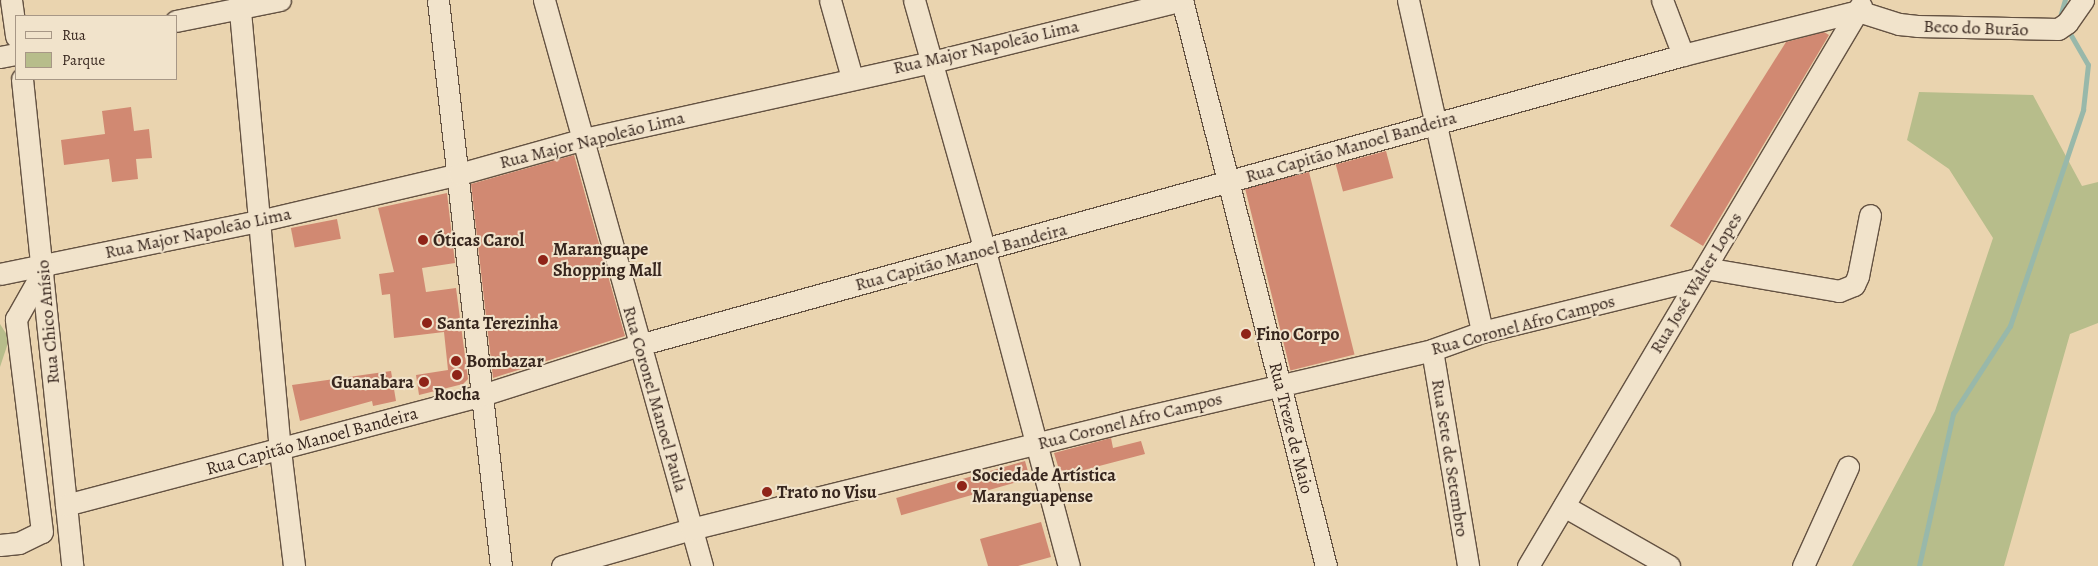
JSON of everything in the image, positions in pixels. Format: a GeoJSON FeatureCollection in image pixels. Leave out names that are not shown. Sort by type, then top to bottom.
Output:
{"type":"FeatureCollection","features":[{"type":"Feature","properties":{"kind":"street"},"geometry":{"type":"LineString","coordinates":[[11,0],[15,30]]}},
{"type":"Feature","properties":{"kind":"street"},"geometry":{"type":"LineString","coordinates":[[178,20],[239,4],[280,0]]}},
{"type":"Feature","properties":{"kind":"street"},"geometry":{"type":"LineString","coordinates":[[438,0],[459,174],[501,566]]}},
{"type":"Feature","properties":{"kind":"street","name":"Rua Coronel Manoel Paula"},"geometry":{"type":"LineString","coordinates":[[544,0],[702,566]]}},
{"type":"Feature","properties":{"kind":"street"},"geometry":{"type":"LineString","coordinates":[[830,0],[852,78]]}},
{"type":"Feature","properties":{"kind":"street"},"geometry":{"type":"LineString","coordinates":[[914,0],[985,251],[1069,566]]}},
{"type":"Feature","properties":{"kind":"street","name":"Rua Major Napoleão Lima"},"geometry":{"type":"LineString","coordinates":[[0,274],[43,268],[259,221],[459,174],[584,140],[852,78],[932,62],[1182,0]]}},
{"type":"Feature","properties":{"kind":"street","name":"Rua Treze de Maio"},"geometry":{"type":"LineString","coordinates":[[1182,0],[1230,181],[1326,566]]}},
{"type":"Feature","properties":{"kind":"street"},"geometry":{"type":"LineString","coordinates":[[1408,0],[1482,332]]}},
{"type":"Feature","properties":{"kind":"street"},"geometry":{"type":"LineString","coordinates":[[1662,0],[1683,55]]}},
{"type":"Feature","properties":{"kind":"street","name":"Beco do Burão"},"geometry":{"type":"LineString","coordinates":[[1860,6],[1899,24],[1917,26],[2063,26],[2084,0]]}},
{"type":"Feature","properties":{"kind":"street"},"geometry":{"type":"LineString","coordinates":[[239,4],[280,450],[294,566]]}},
{"type":"Feature","properties":{"kind":"street","name":"Rua Capitão Manoel Bandeira"},"geometry":{"type":"LineString","coordinates":[[66,505],[280,450],[482,395],[639,345],[985,251],[1435,123],[1860,6]]}},
{"type":"Feature","properties":{"kind":"street","name":"Rua José Walter Lopes"},"geometry":{"type":"LineString","coordinates":[[1528,566],[1860,6]]}},
{"type":"Feature","properties":{"kind":"street"},"geometry":{"type":"LineString","coordinates":[[0,57],[15,54]]}},
{"type":"Feature","properties":{"kind":"street","name":"Rua Chico Anísio"},"geometry":{"type":"LineString","coordinates":[[22,80],[43,268],[72,566]]}},
{"type":"Feature","properties":{"kind":"street"},"geometry":{"type":"LineString","coordinates":[[1701,274],[1839,291],[1854,284],[1858,276],[1870,215]]}},
{"type":"Feature","properties":{"kind":"street"},"geometry":{"type":"LineString","coordinates":[[42,532],[8,318],[43,268]]}},
{"type":"Feature","properties":{"kind":"street","name":"Rua Coronel Afro Campos"},"geometry":{"type":"LineString","coordinates":[[562,566],[691,529],[1280,385],[1432,350],[1482,332],[1701,274]]}},
{"type":"Feature","properties":{"kind":"street","name":"Rua Sete de Setembro"},"geometry":{"type":"LineString","coordinates":[[1432,350],[1468,566]]}},
{"type":"Feature","properties":{"kind":"street"},"geometry":{"type":"LineString","coordinates":[[1803,566],[1848,466]]}},
{"type":"Feature","properties":{"kind":"street"},"geometry":{"type":"LineString","coordinates":[[1564,506],[1659,565]]}},
{"type":"Feature","properties":{"kind":"street"},"geometry":{"type":"LineString","coordinates":[[0,546],[19,543],[42,532],[70,543]]}},
{"type":"Feature","properties":{"kind":"green space"},"geometry":{"type":"Polygon","coordinates":[[[1919,92],[2033,95],[2082,186],[2098,182],[2098,323],[2070,334],[2004,566],[1852,566],[1935,411],[1993,238],[1949,169],[1907,140],[1919,92]]]}},
{"type":"Feature","properties":{"kind":"green space"},"geometry":{"type":"Polygon","coordinates":[[[0,324],[7,335],[7,346],[0,367],[0,324]]]}},
{"type":"Feature","properties":{"kind":"building"},"geometry":{"type":"Polygon","coordinates":[[[1824,32],[1829,35],[1703,246],[1670,226],[1786,42],[1824,32]]]}},
{"type":"Feature","properties":{"kind":"building"},"geometry":{"type":"Polygon","coordinates":[[[131,107],[134,131],[149,129],[152,158],[136,159],[138,179],[112,182],[109,159],[64,165],[61,140],[105,134],[102,111],[131,107]]]}},
{"type":"Feature","properties":{"kind":"building"},"geometry":{"type":"Polygon","coordinates":[[[1386,151],[1393,178],[1343,192],[1336,164],[1386,151]]]}},
{"type":"Feature","properties":{"kind":"building","name":"Maranguape Shopping Mall"},"geometry":{"type":"Polygon","coordinates":[[[574,155],[625,336],[493,378],[471,184],[574,155]]]}},
{"type":"Feature","properties":{"kind":"building"},"geometry":{"type":"Polygon","coordinates":[[[1309,172],[1354,354],[1290,370],[1245,188],[1309,172]]]}},
{"type":"Feature","properties":{"kind":"building"},"geometry":{"type":"Polygon","coordinates":[[[447,193],[455,263],[422,268],[426,292],[456,288],[468,379],[463,384],[419,395],[416,375],[448,370],[444,332],[394,338],[390,294],[382,295],[379,274],[394,272],[378,208],[447,193]]]}},
{"type":"Feature","properties":{"kind":"building"},"geometry":{"type":"Polygon","coordinates":[[[337,219],[341,239],[295,248],[291,228],[337,219]]]}},
{"type":"Feature","properties":{"kind":"building"},"geometry":{"type":"Polygon","coordinates":[[[391,371],[396,401],[373,406],[372,401],[300,421],[292,385],[391,371]]]}},
{"type":"Feature","properties":{"kind":"building"},"geometry":{"type":"Polygon","coordinates":[[[1111,438],[1113,448],[1141,441],[1145,454],[1061,476],[1054,453],[1111,438]]]}},
{"type":"Feature","properties":{"kind":"building","name":"Sociedade Artística Maranguapense"},"geometry":{"type":"Polygon","coordinates":[[[1025,461],[1030,478],[901,515],[896,498],[1025,461]]]}},
{"type":"Feature","properties":{"kind":"building"},"geometry":{"type":"Polygon","coordinates":[[[1041,522],[1051,557],[1018,566],[988,566],[980,539],[1041,522]]]}},
{"type":"Feature","properties":{"kind":"waterway"},"geometry":{"type":"LineString","coordinates":[[2060,17],[2065,0]]}},
{"type":"Feature","properties":{"kind":"waterway"},"geometry":{"type":"LineString","coordinates":[[1919,566],[1953,414],[2010,326],[2083,110],[2088,65],[2068,31]]}},
{"type":"Feature","properties":{"kind":"place","name":"Óticas Carol"},"geometry":{"type":"Point","coordinates":[423,240]}},
{"type":"Feature","properties":{"kind":"place","name":"Maranguape Shopping Mall"},"geometry":{"type":"Point","coordinates":[543,260]}},
{"type":"Feature","properties":{"kind":"place","name":"Santa Terezinha"},"geometry":{"type":"Point","coordinates":[427,323]}},
{"type":"Feature","properties":{"kind":"place","name":"Fino Corpo"},"geometry":{"type":"Point","coordinates":[1246,334]}},
{"type":"Feature","properties":{"kind":"place","name":"Bombazar"},"geometry":{"type":"Point","coordinates":[456,361]}},
{"type":"Feature","properties":{"kind":"place","name":"Rocha"},"geometry":{"type":"Point","coordinates":[457,375]}},
{"type":"Feature","properties":{"kind":"place","name":"Guanabara"},"geometry":{"type":"Point","coordinates":[424,382]}},
{"type":"Feature","properties":{"kind":"place","name":"Sociedade Artística Maranguapense"},"geometry":{"type":"Point","coordinates":[962,486]}},
{"type":"Feature","properties":{"kind":"place","name":"Trato no Visu"},"geometry":{"type":"Point","coordinates":[767,492]}}]}
